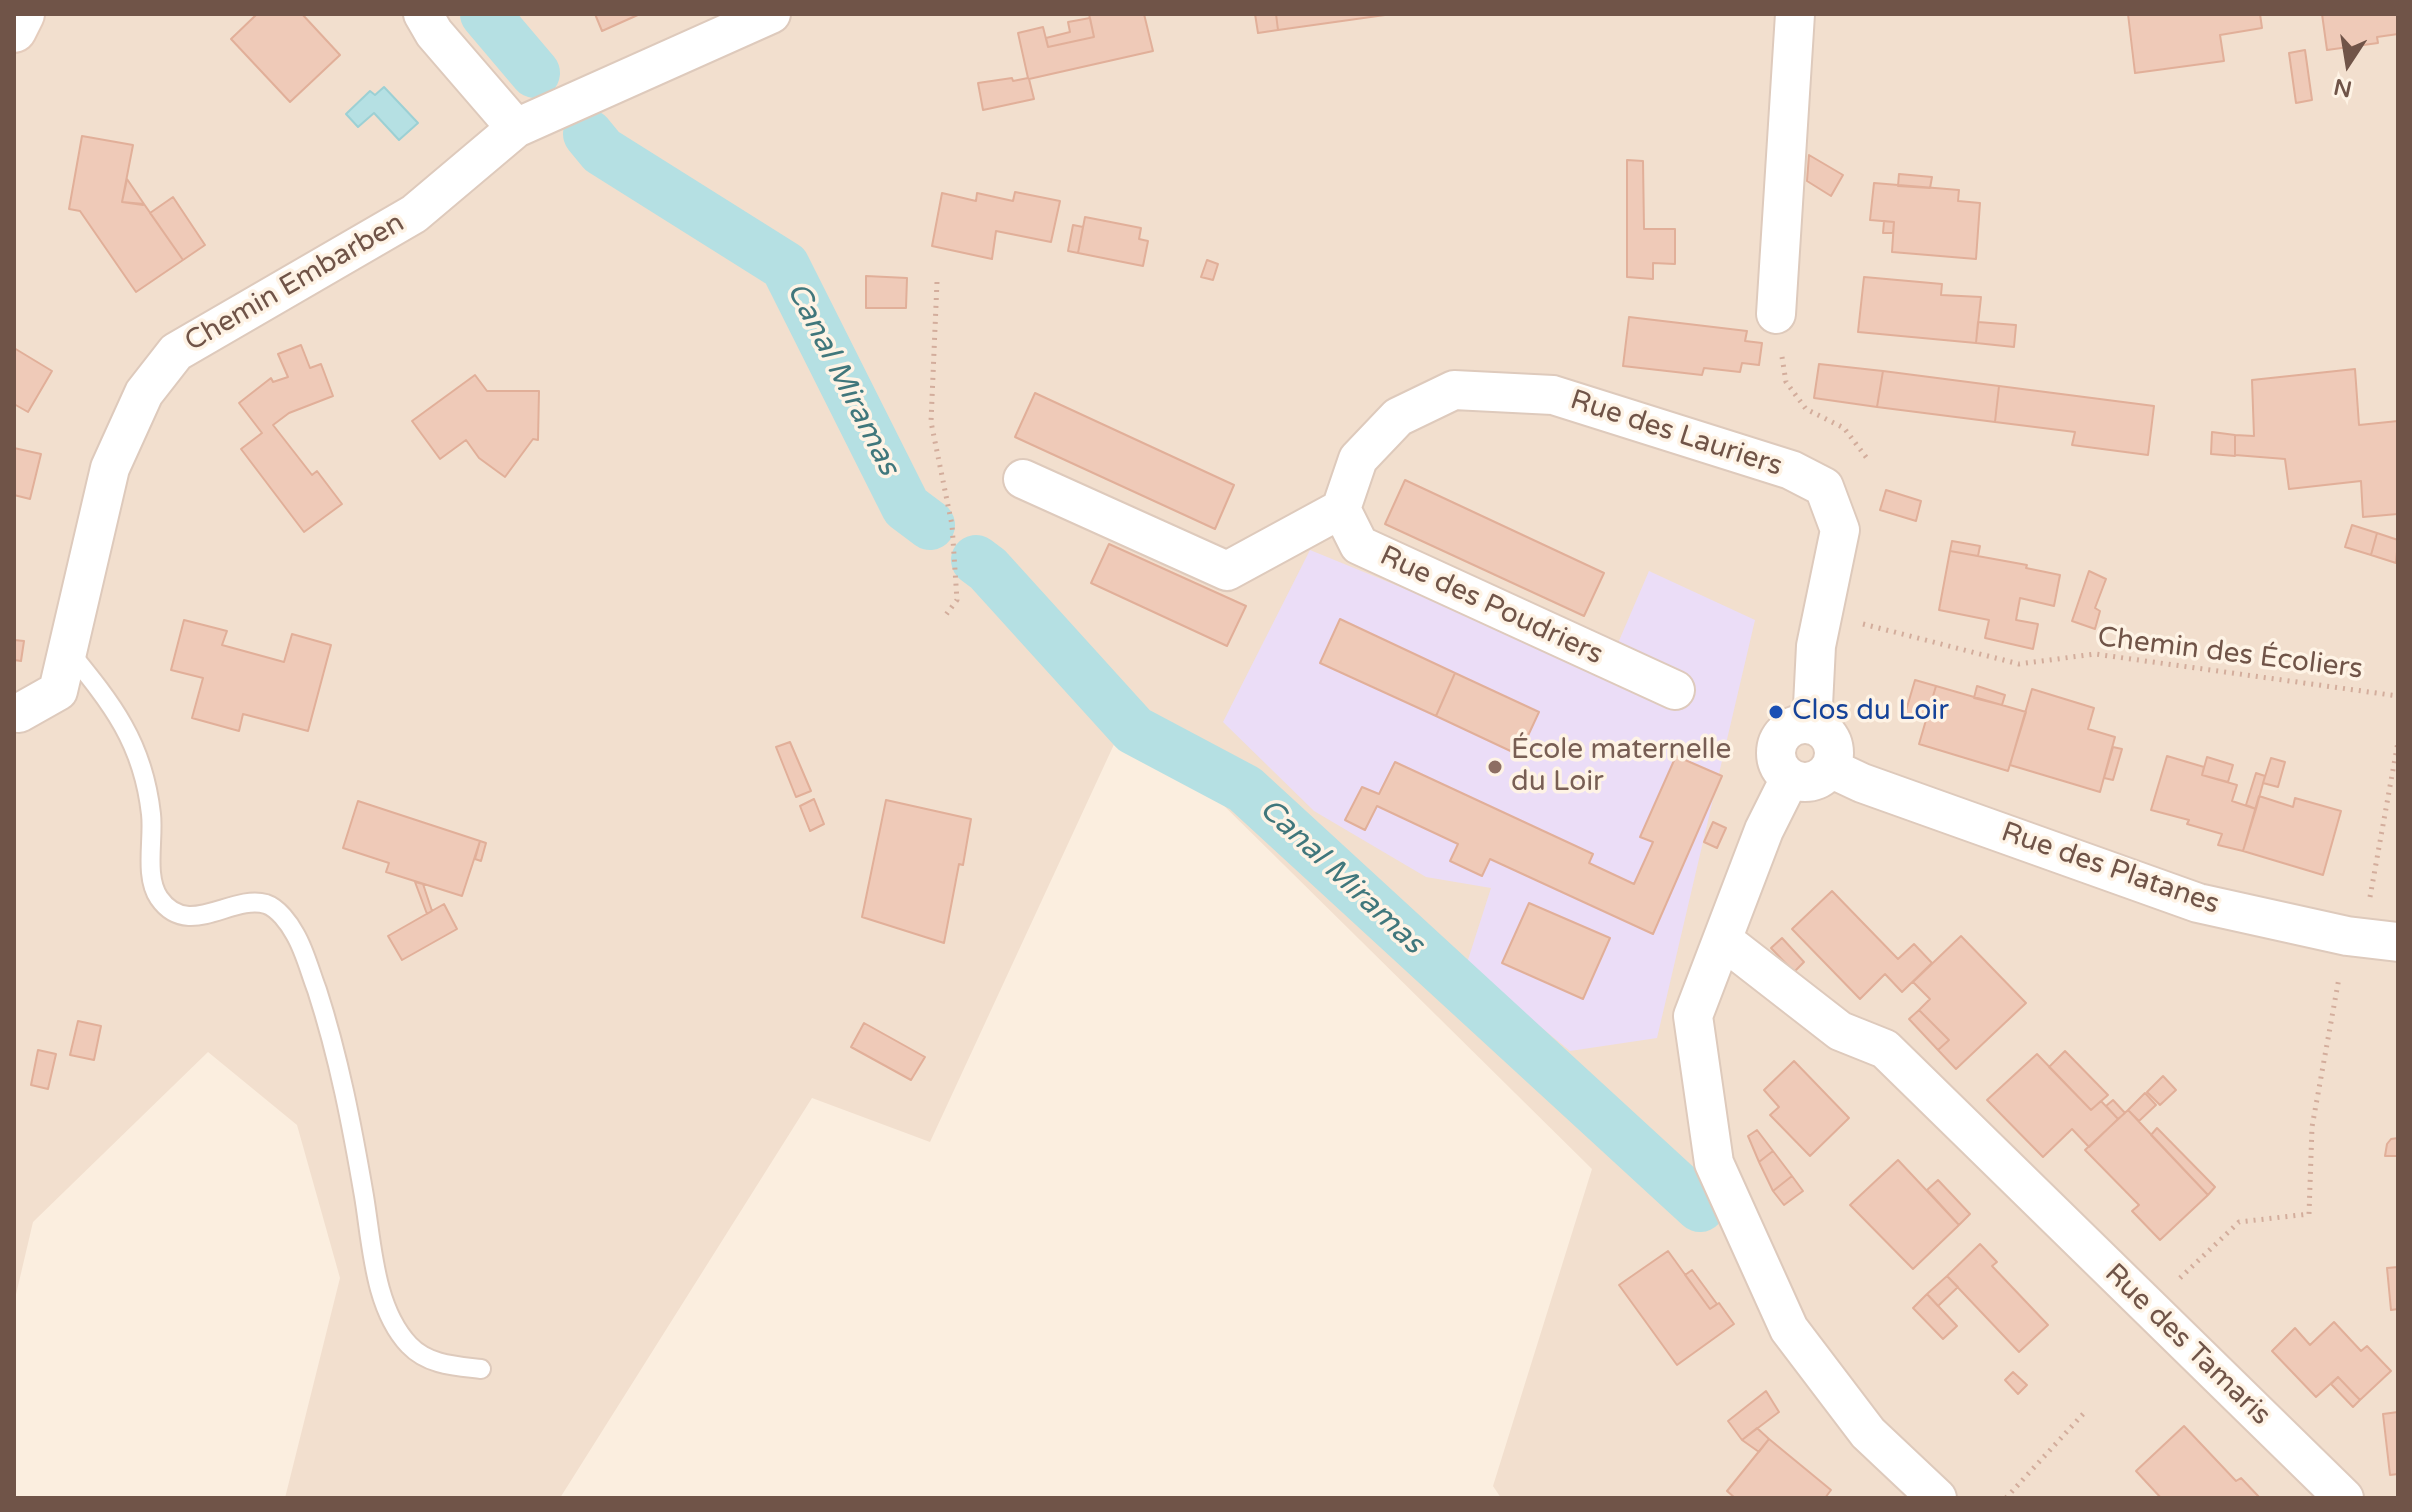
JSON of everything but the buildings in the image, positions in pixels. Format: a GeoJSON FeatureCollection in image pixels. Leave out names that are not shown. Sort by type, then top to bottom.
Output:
{"type":"FeatureCollection","features":[{"type":"Feature","properties":{"kind":"street"},"geometry":{"type":"LineString","coordinates":[[14,30],[22,14]]}},
{"type":"Feature","properties":{"kind":"street"},"geometry":{"type":"LineString","coordinates":[[423,14],[434,33],[516,128]]}},
{"type":"Feature","properties":{"kind":"street"},"geometry":{"type":"LineString","coordinates":[[1776,314],[1795,14]]}},
{"type":"Feature","properties":{"kind":"street","name":"Chemin Embarben"},"geometry":{"type":"LineString","coordinates":[[14,712],[19,713],[58,691],[110,468],[144,393],[176,352],[414,214],[516,128],[751,17]]}},
{"type":"Feature","properties":{"kind":"street","name":"Rue des Lauriers"},"geometry":{"type":"LineString","coordinates":[[1341,509],[1358,459],[1398,417],[1454,390],[1553,395],[1791,470],[1824,487],[1840,530],[1816,646],[1812,725]]}},
{"type":"Feature","properties":{"kind":"street"},"geometry":{"type":"LineString","coordinates":[[1023,479],[1227,571],[1341,509]]}},
{"type":"Feature","properties":{"kind":"street","name":"Rue des Poudriers"},"geometry":{"type":"LineString","coordinates":[[1341,509],[1359,545],[1675,690]]}},
{"type":"Feature","properties":{"kind":"street"},"geometry":{"type":"LineString","coordinates":[[1802,724],[1820,727],[1832,741],[1834,750],[1830,768],[1817,779],[1798,781],[1790,778],[1778,764],[1776,747],[1786,731],[1802,724]]}},
{"type":"Feature","properties":{"kind":"street","name":"Rue des Platanes"},"geometry":{"type":"LineString","coordinates":[[1830,768],[1877,788],[2198,903],[2347,936],[2398,942]]}},
{"type":"Feature","properties":{"kind":"street"},"geometry":{"type":"LineString","coordinates":[[1790,778],[1764,830],[1693,1016],[1714,1163],[1789,1329],[1868,1433],[1937,1498]]}},
{"type":"Feature","properties":{"kind":"street","name":"Rue des Tamaris"},"geometry":{"type":"LineString","coordinates":[[1723,940],[1840,1031],[1885,1049],[2344,1498]]}},
{"type":"Feature","properties":{"kind":"lane"},"geometry":{"type":"LineString","coordinates":[[67,649],[113,706],[135,751],[151,815],[152,881],[159,898],[175,912],[188,917],[254,903],[265,904],[285,920],[296,935],[327,1022],[348,1100],[376,1268],[392,1318],[400,1335],[419,1354],[434,1362],[481,1369]]}},
{"type":"Feature","properties":{"kind":"path"},"geometry":{"type":"LineString","coordinates":[[937,282],[931,422],[952,525],[957,600],[945,616]]}},
{"type":"Feature","properties":{"kind":"path"},"geometry":{"type":"LineString","coordinates":[[1776,314],[1786,382],[1806,409],[1844,428],[1869,461]]}},
{"type":"Feature","properties":{"kind":"path","name":"Chemin des Écoliers"},"geometry":{"type":"LineString","coordinates":[[1823,614],[2019,664],[2095,654],[2398,696]]}},
{"type":"Feature","properties":{"kind":"path"},"geometry":{"type":"LineString","coordinates":[[2171,1330],[2179,1279],[2239,1222],[2309,1214],[2312,1127],[2347,936],[2367,916],[2398,742]]}},
{"type":"Feature","properties":{"kind":"path"},"geometry":{"type":"LineString","coordinates":[[2006,1498],[2084,1413]]}},
{"type":"Feature","properties":{"kind":"shaded area"},"geometry":{"type":"Polygon","coordinates":[[[14,14],[2398,14],[2398,1498],[1501,1498],[1493,1486],[1592,1169],[1129,712],[930,1142],[812,1098],[560,1498],[285,1498],[340,1278],[297,1125],[208,1052],[33,1222],[14,1303],[14,14]]]}},
{"type":"Feature","properties":{"kind":"shaded area","name":"École maternelle du Loir"},"geometry":{"type":"Polygon","coordinates":[[[1310,550],[1606,671],[1649,571],[1755,620],[1657,1038],[1570,1051],[1466,966],[1491,888],[1426,877],[1314,811],[1223,722],[1310,550]]]}},
{"type":"Feature","properties":{"kind":"water"},"geometry":{"type":"Polygon","coordinates":[[[384,87],[418,123],[399,140],[374,113],[358,127],[346,114],[370,91],[375,95],[384,87]]]}},
{"type":"Feature","properties":{"kind":"waterway","name":"Canal Miramas"},"geometry":{"type":"LineString","coordinates":[[485,14],[535,73]]}},
{"type":"Feature","properties":{"kind":"waterway","name":"Canal Miramas"},"geometry":{"type":"LineString","coordinates":[[588,134],[602,151],[785,266],[906,507],[930,525]]}},
{"type":"Feature","properties":{"kind":"waterway","name":"Canal Miramas"},"geometry":{"type":"LineString","coordinates":[[976,560],[988,569],[1134,730],[1245,789],[1700,1207]]}},
{"type":"Feature","properties":{"kind":"place","name":"Clos du Loir"},"geometry":{"type":"Point","coordinates":[1776,712]}},
{"type":"Feature","properties":{"kind":"place","name":"École maternelle du Loir"},"geometry":{"type":"Point","coordinates":[1495,767]}}]}
